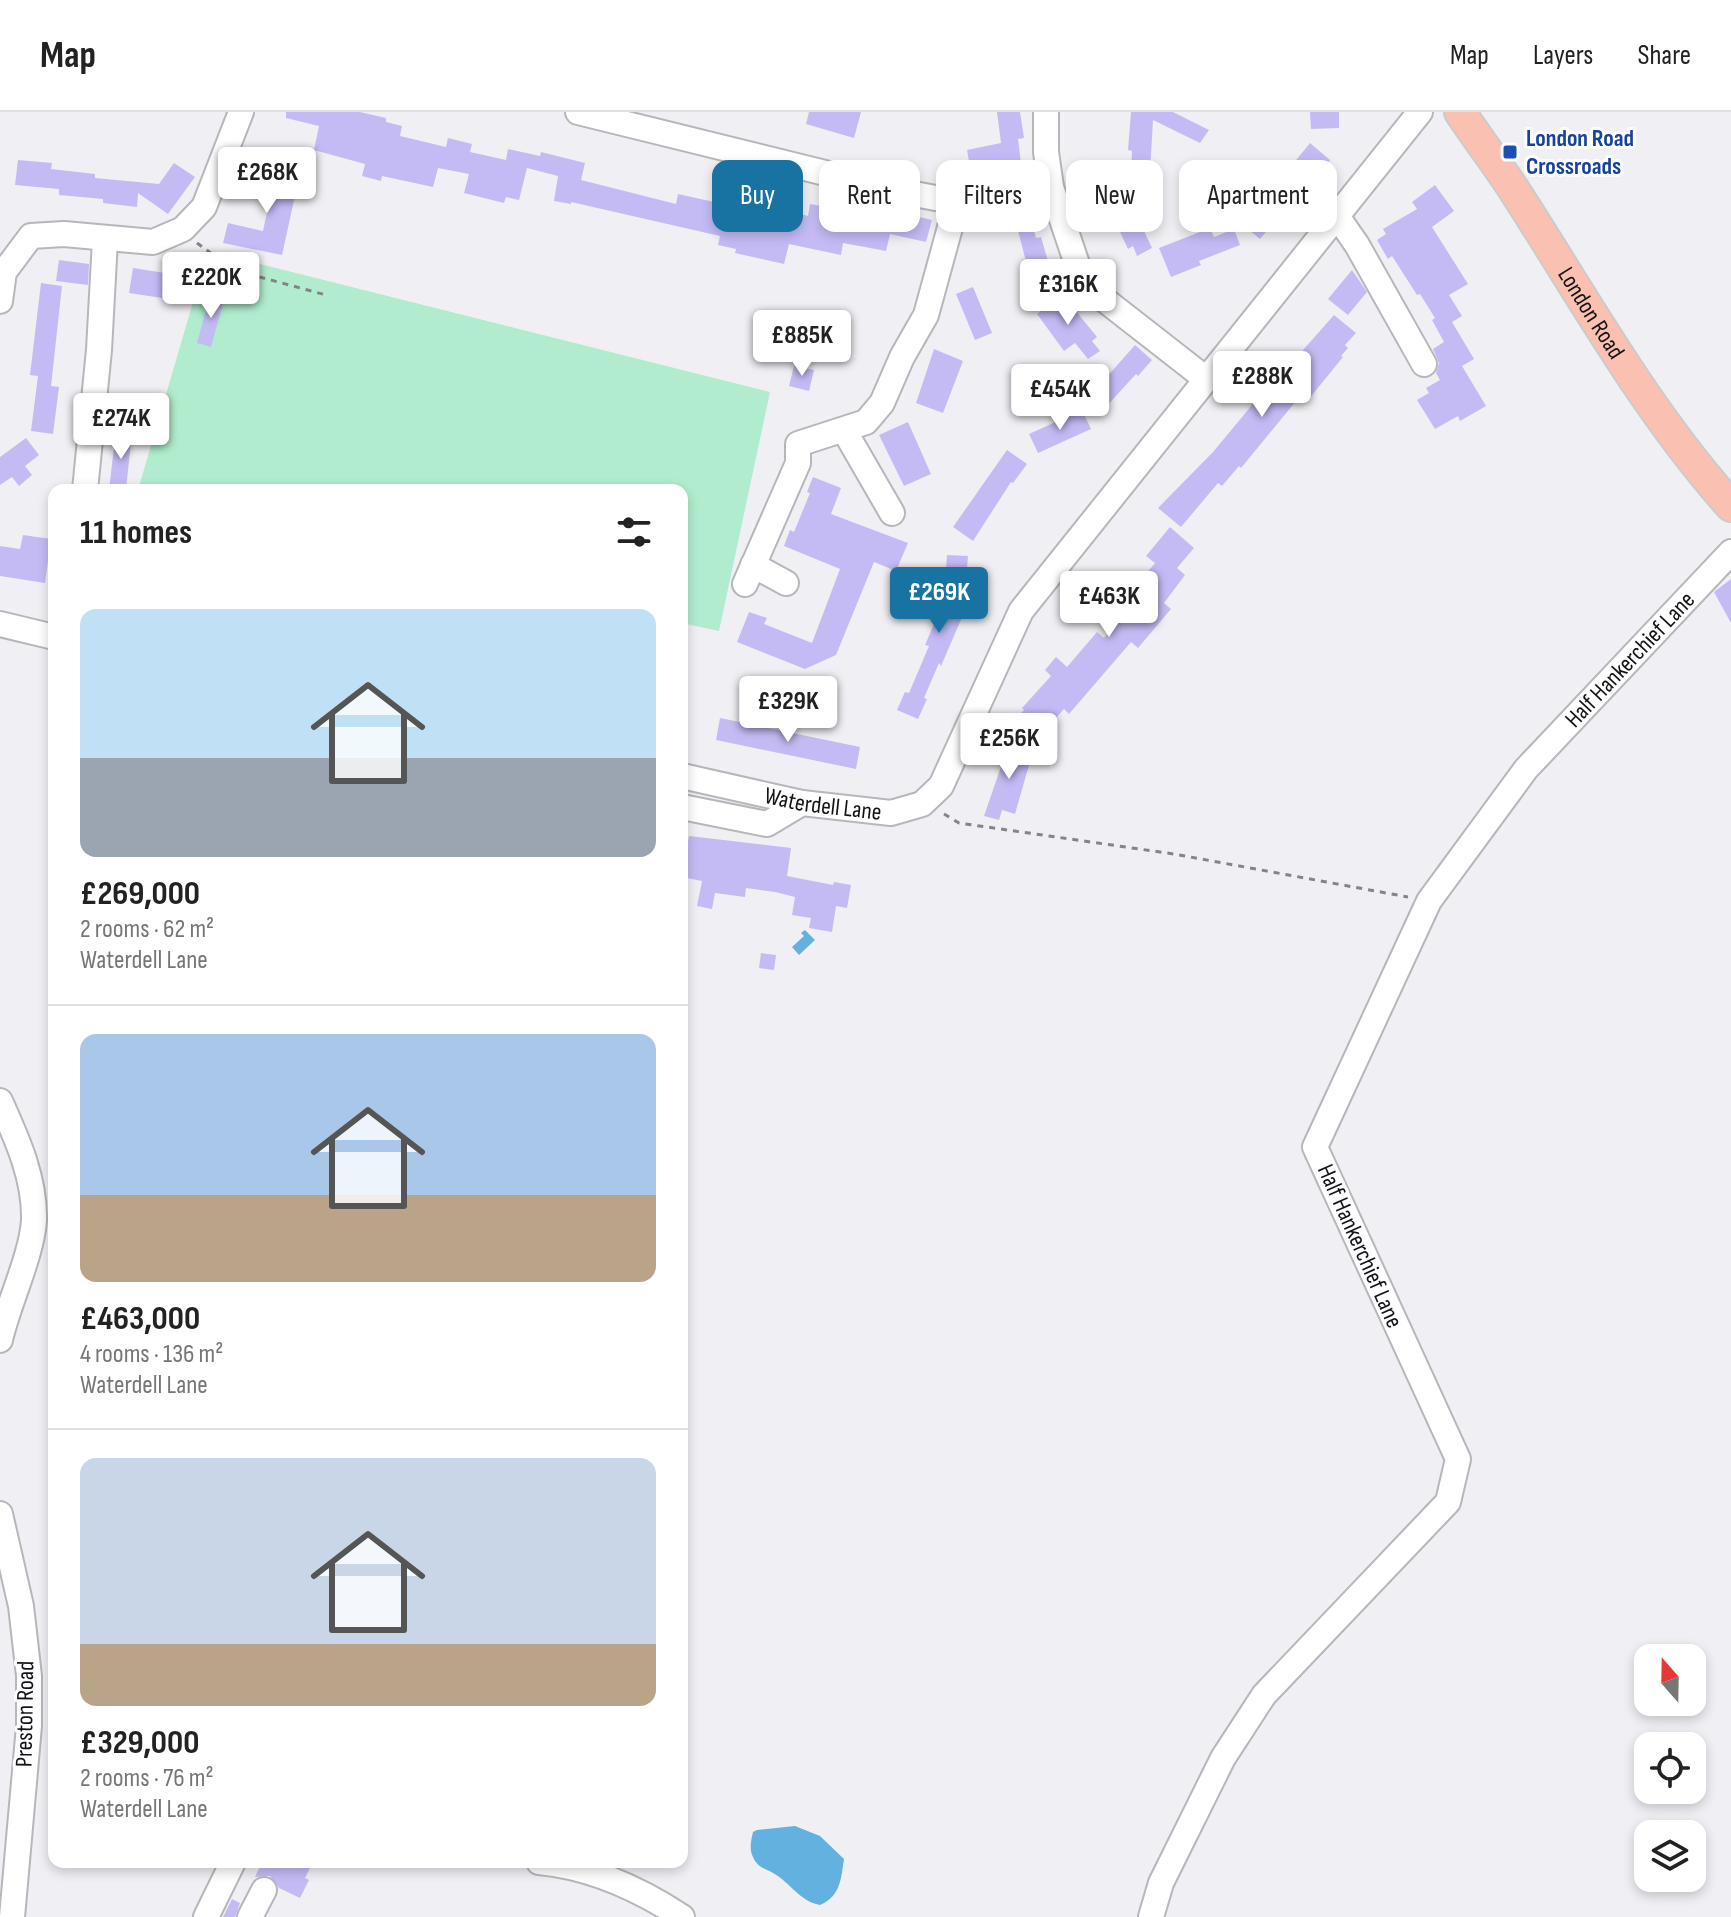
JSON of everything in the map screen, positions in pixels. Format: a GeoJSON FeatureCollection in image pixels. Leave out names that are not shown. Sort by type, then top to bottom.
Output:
{"type":"FeatureCollection","features":[{"type":"Feature","properties":{"kind":"main road","name":"London Road"},"geometry":{"type":"LineString","coordinates":[[1460,112],[1515,191],[1641,390],[1731,506]]}},
{"type":"Feature","properties":{"kind":"street"},"geometry":{"type":"LineString","coordinates":[[0,301],[4,272],[31,236],[64,234],[153,242],[183,229],[204,207],[241,112]]}},
{"type":"Feature","properties":{"kind":"street"},"geometry":{"type":"LineString","coordinates":[[578,112],[868,184],[936,198]]}},
{"type":"Feature","properties":{"kind":"street"},"geometry":{"type":"LineString","coordinates":[[1046,112],[1046,152],[1051,187],[1078,267],[1092,290],[1206,379]]}},
{"type":"Feature","properties":{"kind":"street"},"geometry":{"type":"LineString","coordinates":[[1420,112],[1337,216],[1357,245],[1424,364]]}},
{"type":"Feature","properties":{"kind":"street"},"geometry":{"type":"LineString","coordinates":[[786,583],[749,574],[798,463],[798,444],[866,422],[882,403],[902,357],[926,315],[949,232]]}},
{"type":"Feature","properties":{"kind":"street"},"geometry":{"type":"LineString","coordinates":[[922,804],[941,786],[1021,611],[1324,232]]}},
{"type":"Feature","properties":{"kind":"street"},"geometry":{"type":"LineString","coordinates":[[86,484],[99,350],[105,240]]}},
{"type":"Feature","properties":{"kind":"street"},"geometry":{"type":"LineString","coordinates":[[844,430],[892,513]]}},
{"type":"Feature","properties":{"kind":"street","name":"Half Hankerchief Lane"},"geometry":{"type":"LineString","coordinates":[[1151,1917],[1161,1883],[1223,1758],[1264,1695],[1448,1502],[1458,1459],[1315,1147],[1429,901],[1526,769],[1731,552]]}},
{"type":"Feature","properties":{"kind":"street"},"geometry":{"type":"LineString","coordinates":[[0,624],[48,636]]}},
{"type":"Feature","properties":{"kind":"street","name":"Waterdell Lane"},"geometry":{"type":"LineString","coordinates":[[688,777],[802,803],[891,813],[922,804]]}},
{"type":"Feature","properties":{"kind":"street"},"geometry":{"type":"LineString","coordinates":[[688,808],[767,824],[802,803]]}},
{"type":"Feature","properties":{"kind":"street"},"geometry":{"type":"LineString","coordinates":[[0,1101],[17,1138],[31,1181],[34,1222],[0,1340]]}},
{"type":"Feature","properties":{"kind":"street","name":"Preston Road"},"geometry":{"type":"LineString","coordinates":[[0,1514],[21,1606],[29,1676],[29,1726],[12,1917]]}},
{"type":"Feature","properties":{"kind":"street"},"geometry":{"type":"LineString","coordinates":[[206,1917],[230,1868]]}},
{"type":"Feature","properties":{"kind":"street"},"geometry":{"type":"LineString","coordinates":[[576,1868],[618,1880],[682,1917]]}},
{"type":"Feature","properties":{"kind":"street"},"geometry":{"type":"LineString","coordinates":[[250,1917],[264,1890]]}},
{"type":"Feature","properties":{"kind":"path"},"geometry":{"type":"LineString","coordinates":[[183,229],[234,270],[326,295]]}},
{"type":"Feature","properties":{"kind":"path"},"geometry":{"type":"LineString","coordinates":[[922,804],[959,823],[1174,854],[1429,901]]}},
{"type":"Feature","properties":{"kind":"green space"},"geometry":{"type":"Polygon","coordinates":[[[208,251],[770,392],[719,631],[688,624],[688,484],[140,484],[208,251]]]}},
{"type":"Feature","properties":{"kind":"water"},"geometry":{"type":"Polygon","coordinates":[[[805,930],[815,940],[799,955],[792,947],[804,936],[801,933],[805,930]]]}},
{"type":"Feature","properties":{"kind":"water"},"geometry":{"type":"Polygon","coordinates":[[[795,1826],[820,1836],[844,1859],[836,1892],[820,1905],[806,1900],[779,1877],[759,1866],[752,1854],[753,1832],[795,1826]]]}},
{"type":"Feature","properties":{"kind":"building"},"geometry":{"type":"Polygon","coordinates":[[[286,112],[360,112],[386,118],[386,122],[402,126],[400,136],[446,147],[448,138],[472,144],[470,152],[506,160],[508,149],[540,156],[541,152],[585,163],[581,180],[676,204],[678,194],[712,202],[712,232],[803,232],[803,215],[808,216],[810,204],[819,206],[819,232],[920,232],[920,217],[932,220],[926,242],[890,234],[886,251],[843,243],[841,255],[789,244],[784,264],[735,253],[736,249],[718,245],[720,236],[571,202],[554,201],[558,176],[527,168],[519,200],[506,197],[504,203],[464,193],[469,174],[438,168],[433,187],[382,176],[381,181],[362,176],[365,164],[314,150],[319,126],[286,118],[286,112]]]}},
{"type":"Feature","properties":{"kind":"building"},"geometry":{"type":"Polygon","coordinates":[[[809,112],[861,112],[854,138],[806,124],[809,112]]]}},
{"type":"Feature","properties":{"kind":"building"},"geometry":{"type":"Polygon","coordinates":[[[997,112],[1020,112],[1024,138],[1018,139],[1021,160],[969,160],[967,150],[1001,143],[997,112]]]}},
{"type":"Feature","properties":{"kind":"building"},"geometry":{"type":"Polygon","coordinates":[[[1131,112],[1173,112],[1209,130],[1200,143],[1153,120],[1151,160],[1132,160],[1132,151],[1128,150],[1131,112]]]}},
{"type":"Feature","properties":{"kind":"building"},"geometry":{"type":"Polygon","coordinates":[[[1310,112],[1339,112],[1339,128],[1311,129],[1310,112]]]}},
{"type":"Feature","properties":{"kind":"building"},"geometry":{"type":"Polygon","coordinates":[[[1310,143],[1330,160],[1296,160],[1310,143]]]}},
{"type":"Feature","properties":{"kind":"building"},"geometry":{"type":"Polygon","coordinates":[[[18,160],[52,163],[51,169],[95,174],[95,178],[159,184],[174,163],[195,177],[168,214],[138,193],[137,207],[103,203],[103,199],[59,195],[59,189],[15,185],[18,160]]]}},
{"type":"Feature","properties":{"kind":"building"},"geometry":{"type":"Polygon","coordinates":[[[249,170],[298,182],[282,255],[223,243],[228,223],[263,231],[270,197],[263,195],[264,192],[245,188],[249,170]]]}},
{"type":"Feature","properties":{"kind":"building"},"geometry":{"type":"Polygon","coordinates":[[[1435,185],[1454,211],[1432,227],[1468,284],[1449,295],[1462,316],[1452,322],[1474,359],[1462,366],[1486,406],[1460,421],[1458,416],[1435,429],[1417,400],[1429,393],[1426,388],[1440,380],[1436,373],[1439,363],[1433,349],[1444,342],[1432,320],[1435,318],[1420,294],[1417,295],[1392,256],[1388,259],[1377,240],[1386,234],[1383,229],[1417,209],[1412,202],[1435,185]]]}},
{"type":"Feature","properties":{"kind":"building"},"geometry":{"type":"Polygon","coordinates":[[[1018,232],[1034,232],[1036,238],[1041,237],[1054,282],[1033,288],[1018,232]]]}},
{"type":"Feature","properties":{"kind":"building"},"geometry":{"type":"Polygon","coordinates":[[[1120,232],[1144,232],[1152,248],[1137,256],[1133,246],[1128,249],[1120,232]]]}},
{"type":"Feature","properties":{"kind":"building"},"geometry":{"type":"Polygon","coordinates":[[[1200,232],[1212,232],[1214,237],[1235,232],[1240,245],[1199,261],[1201,265],[1171,277],[1159,248],[1200,232]]]}},
{"type":"Feature","properties":{"kind":"building"},"geometry":{"type":"Polygon","coordinates":[[[1251,232],[1266,232],[1260,239],[1251,232]]]}},
{"type":"Feature","properties":{"kind":"building"},"geometry":{"type":"Polygon","coordinates":[[[59,260],[89,264],[88,285],[56,281],[59,260]]]}},
{"type":"Feature","properties":{"kind":"building"},"geometry":{"type":"Polygon","coordinates":[[[133,268],[165,273],[162,298],[129,293],[133,268]]]}},
{"type":"Feature","properties":{"kind":"building"},"geometry":{"type":"Polygon","coordinates":[[[1352,270],[1367,292],[1348,315],[1328,299],[1352,270]]]}},
{"type":"Feature","properties":{"kind":"building"},"geometry":{"type":"Polygon","coordinates":[[[41,283],[62,286],[51,386],[59,387],[53,434],[31,431],[38,376],[30,375],[41,283]]]}},
{"type":"Feature","properties":{"kind":"building"},"geometry":{"type":"Polygon","coordinates":[[[973,287],[992,333],[975,340],[956,294],[973,287]]]}},
{"type":"Feature","properties":{"kind":"building"},"geometry":{"type":"Polygon","coordinates":[[[211,292],[225,296],[211,347],[197,343],[211,292]]]}},
{"type":"Feature","properties":{"kind":"building"},"geometry":{"type":"Polygon","coordinates":[[[1062,294],[1097,337],[1092,341],[1100,351],[1088,359],[1075,343],[1064,351],[1037,314],[1062,294]]]}},
{"type":"Feature","properties":{"kind":"building"},"geometry":{"type":"Polygon","coordinates":[[[1334,315],[1356,333],[1345,345],[1348,348],[1343,357],[1308,400],[1301,395],[1241,468],[1239,466],[1222,486],[1218,483],[1181,527],[1158,508],[1213,452],[1272,381],[1274,383],[1334,315]]]}},
{"type":"Feature","properties":{"kind":"building"},"geometry":{"type":"Polygon","coordinates":[[[1135,345],[1152,360],[1104,409],[1090,396],[1135,345]]]}},
{"type":"Feature","properties":{"kind":"building"},"geometry":{"type":"Polygon","coordinates":[[[934,349],[963,361],[943,413],[916,403],[934,349]]]}},
{"type":"Feature","properties":{"kind":"building"},"geometry":{"type":"Polygon","coordinates":[[[794,366],[814,370],[809,391],[789,386],[794,366]]]}},
{"type":"Feature","properties":{"kind":"building"},"geometry":{"type":"Polygon","coordinates":[[[1082,410],[1091,429],[1038,453],[1029,434],[1082,410]]]}},
{"type":"Feature","properties":{"kind":"building"},"geometry":{"type":"Polygon","coordinates":[[[908,422],[931,474],[904,486],[879,435],[908,422]]]}},
{"type":"Feature","properties":{"kind":"building"},"geometry":{"type":"Polygon","coordinates":[[[116,430],[132,432],[127,484],[110,484],[116,430]]]}},
{"type":"Feature","properties":{"kind":"building"},"geometry":{"type":"Polygon","coordinates":[[[26,438],[39,455],[25,466],[32,475],[19,486],[12,477],[0,485],[0,457],[26,438]]]}},
{"type":"Feature","properties":{"kind":"building"},"geometry":{"type":"Polygon","coordinates":[[[1007,450],[1027,464],[1011,482],[973,541],[953,527],[1007,450]]]}},
{"type":"Feature","properties":{"kind":"building"},"geometry":{"type":"Polygon","coordinates":[[[813,477],[841,488],[831,514],[908,543],[896,571],[874,562],[836,655],[805,669],[737,642],[749,612],[767,618],[764,624],[812,643],[840,569],[784,546],[790,530],[794,532],[813,477]]]}},
{"type":"Feature","properties":{"kind":"building"},"geometry":{"type":"Polygon","coordinates":[[[1170,527],[1194,548],[1177,568],[1185,575],[1164,603],[1171,609],[1138,648],[1131,642],[1069,714],[1064,709],[1035,741],[1014,721],[1051,676],[1045,670],[1056,657],[1067,667],[1097,632],[1104,638],[1137,598],[1131,592],[1155,563],[1146,556],[1170,527]]]}},
{"type":"Feature","properties":{"kind":"building"},"geometry":{"type":"Polygon","coordinates":[[[23,535],[48,539],[45,583],[0,576],[0,546],[20,549],[23,535]]]}},
{"type":"Feature","properties":{"kind":"building"},"geometry":{"type":"Polygon","coordinates":[[[947,555],[968,556],[963,615],[941,666],[939,663],[918,719],[897,710],[905,692],[909,693],[929,646],[925,645],[934,624],[942,627],[947,555]]]}},
{"type":"Feature","properties":{"kind":"building"},"geometry":{"type":"Polygon","coordinates":[[[1731,579],[1731,623],[1714,592],[1731,579]]]}},
{"type":"Feature","properties":{"kind":"building"},"geometry":{"type":"Polygon","coordinates":[[[720,718],[860,747],[856,769],[716,740],[720,718]]]}},
{"type":"Feature","properties":{"kind":"building"},"geometry":{"type":"Polygon","coordinates":[[[1005,742],[1033,751],[1015,814],[1002,810],[999,820],[984,816],[1004,758],[1000,757],[1005,742]]]}},
{"type":"Feature","properties":{"kind":"building"},"geometry":{"type":"Polygon","coordinates":[[[689,836],[791,848],[787,876],[833,885],[834,882],[851,885],[847,908],[836,906],[832,932],[809,928],[811,918],[792,915],[795,897],[775,892],[746,888],[745,897],[715,893],[712,909],[697,906],[702,881],[688,878],[689,836]]]}},
{"type":"Feature","properties":{"kind":"building"},"geometry":{"type":"Polygon","coordinates":[[[761,953],[776,955],[774,970],[759,968],[761,953]]]}},
{"type":"Feature","properties":{"kind":"building"},"geometry":{"type":"Polygon","coordinates":[[[259,1868],[310,1868],[305,1878],[309,1880],[300,1898],[279,1888],[270,1876],[255,1877],[259,1868]]]}},
{"type":"Feature","properties":{"kind":"building"},"geometry":{"type":"Polygon","coordinates":[[[232,1899],[240,1903],[235,1917],[223,1917],[232,1899]]]}},
{"type":"Feature","properties":{"kind":"place","name":"London Road Crossroads"},"geometry":{"type":"Point","coordinates":[1510,152]}}]}
